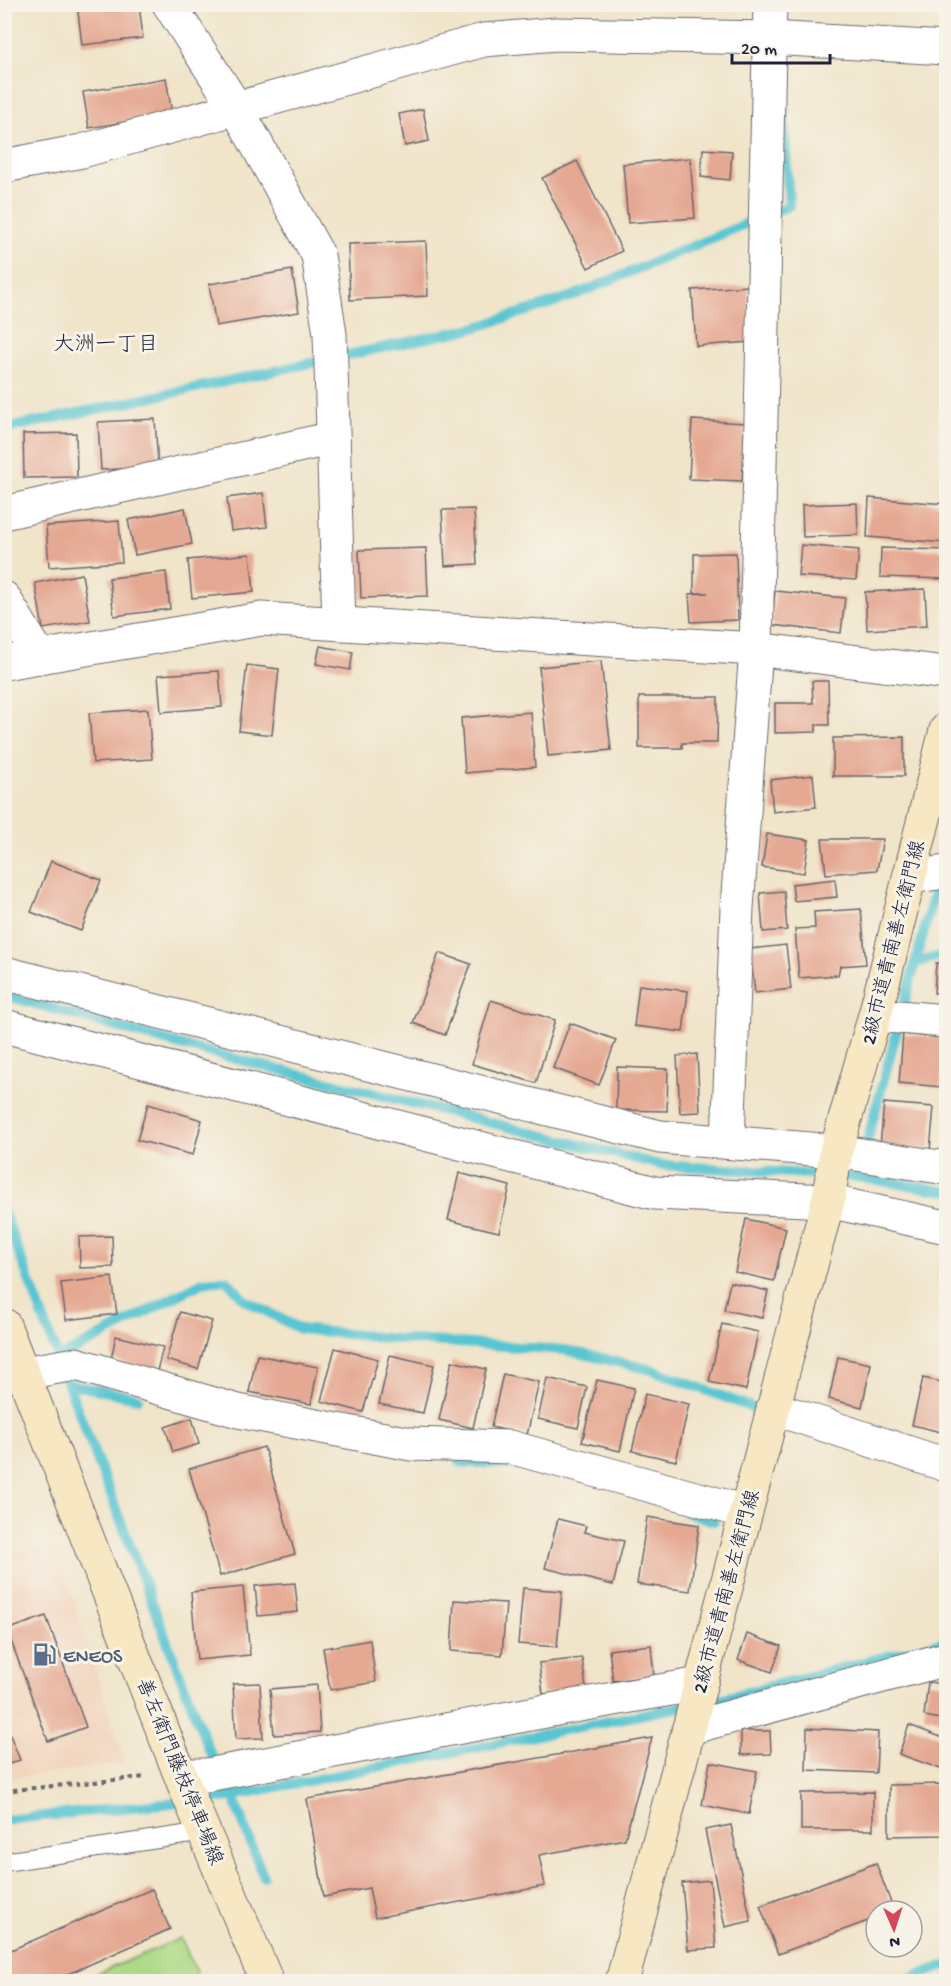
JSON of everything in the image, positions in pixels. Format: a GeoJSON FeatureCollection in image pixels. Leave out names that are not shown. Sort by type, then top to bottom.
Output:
{"type":"FeatureCollection","features":[{"type":"Feature","properties":{"kind":"street"},"geometry":{"type":"LineString","coordinates":[[170,4],[237,108],[318,255],[330,334],[339,624]]}},
{"type":"Feature","properties":{"kind":"street"},"geometry":{"type":"LineString","coordinates":[[728,1142],[737,908],[756,650],[770,4]]}},
{"type":"Feature","properties":{"kind":"street"},"geometry":{"type":"LineString","coordinates":[[4,166],[82,151],[484,40],[556,34],[769,38],[946,48]]}},
{"type":"Feature","properties":{"kind":"street"},"geometry":{"type":"LineString","coordinates":[[4,513],[333,438]]}},
{"type":"Feature","properties":{"kind":"street"},"geometry":{"type":"LineString","coordinates":[[4,598],[40,657]]}},
{"type":"Feature","properties":{"kind":"street"},"geometry":{"type":"LineString","coordinates":[[4,663],[261,619],[756,650],[946,673]]}},
{"type":"Feature","properties":{"kind":"street","name":"2級市道青南善左衛門線"},"geometry":{"type":"LineString","coordinates":[[622,1982],[828,1199],[836,1152],[874,1015],[946,730]]}},
{"type":"Feature","properties":{"kind":"street"},"geometry":{"type":"LineString","coordinates":[[909,877],[946,872]]}},
{"type":"Feature","properties":{"kind":"street"},"geometry":{"type":"LineString","coordinates":[[4,973],[660,1137],[836,1152],[946,1168]]}},
{"type":"Feature","properties":{"kind":"street"},"geometry":{"type":"LineString","coordinates":[[874,1015],[946,1021]]}},
{"type":"Feature","properties":{"kind":"street"},"geometry":{"type":"LineString","coordinates":[[4,1026],[655,1193],[828,1199],[946,1227]]}},
{"type":"Feature","properties":{"kind":"street","name":"善左衛門藤枝停車場線"},"geometry":{"type":"LineString","coordinates":[[4,1325],[172,1778],[202,1827],[267,1982]]}},
{"type":"Feature","properties":{"kind":"street"},"geometry":{"type":"LineString","coordinates":[[23,1372],[76,1364],[238,1411],[411,1444],[510,1447],[746,1512]]}},
{"type":"Feature","properties":{"kind":"street"},"geometry":{"type":"LineString","coordinates":[[773,1408],[946,1465]]}},
{"type":"Feature","properties":{"kind":"street"},"geometry":{"type":"LineString","coordinates":[[689,1728],[946,1659]]}},
{"type":"Feature","properties":{"kind":"street"},"geometry":{"type":"LineString","coordinates":[[172,1778],[207,1775],[700,1684]]}},
{"type":"Feature","properties":{"kind":"lane"},"geometry":{"type":"LineString","coordinates":[[4,1862],[202,1827]]}},
{"type":"Feature","properties":{"kind":"path"},"geometry":{"type":"LineString","coordinates":[[4,1791],[172,1778]]}},
{"type":"Feature","properties":{"kind":"shaded area"},"geometry":{"type":"Polygon","coordinates":[[[57,1547],[125,1763],[5,1779],[4,1552],[57,1547]]]}},
{"type":"Feature","properties":{"kind":"green space"},"geometry":{"type":"Polygon","coordinates":[[[181,1938],[200,1981],[80,1981],[181,1938]]]}},
{"type":"Feature","properties":{"kind":"building"},"geometry":{"type":"Polygon","coordinates":[[[77,4],[139,4],[143,38],[82,45],[77,4]]]}},
{"type":"Feature","properties":{"kind":"building"},"geometry":{"type":"Polygon","coordinates":[[[166,78],[172,114],[89,128],[83,92],[166,78]]]}},
{"type":"Feature","properties":{"kind":"building"},"geometry":{"type":"Polygon","coordinates":[[[423,109],[429,141],[405,146],[399,114],[423,109]]]}},
{"type":"Feature","properties":{"kind":"building"},"geometry":{"type":"Polygon","coordinates":[[[703,149],[732,151],[730,180],[701,177],[703,149]]]}},
{"type":"Feature","properties":{"kind":"building"},"geometry":{"type":"Polygon","coordinates":[[[690,158],[695,218],[628,223],[623,164],[690,158]]]}},
{"type":"Feature","properties":{"kind":"building"},"geometry":{"type":"Polygon","coordinates":[[[577,161],[622,251],[588,268],[542,178],[577,161]]]}},
{"type":"Feature","properties":{"kind":"building"},"geometry":{"type":"Polygon","coordinates":[[[426,241],[428,296],[350,300],[348,244],[426,241]]]}},
{"type":"Feature","properties":{"kind":"building"},"geometry":{"type":"Polygon","coordinates":[[[292,270],[299,312],[216,326],[209,284],[292,270]]]}},
{"type":"Feature","properties":{"kind":"building"},"geometry":{"type":"Polygon","coordinates":[[[748,286],[751,342],[696,346],[692,290],[748,286]]]}},
{"type":"Feature","properties":{"kind":"building"},"geometry":{"type":"Polygon","coordinates":[[[155,419],[158,467],[101,470],[98,422],[155,419]]]}},
{"type":"Feature","properties":{"kind":"building"},"geometry":{"type":"Polygon","coordinates":[[[692,420],[745,423],[742,481],[689,479],[692,420]]]}},
{"type":"Feature","properties":{"kind":"building"},"geometry":{"type":"Polygon","coordinates":[[[76,433],[77,477],[24,478],[23,434],[76,433]]]}},
{"type":"Feature","properties":{"kind":"building"},"geometry":{"type":"Polygon","coordinates":[[[263,493],[267,527],[231,531],[227,498],[263,493]]]}},
{"type":"Feature","properties":{"kind":"building"},"geometry":{"type":"Polygon","coordinates":[[[869,498],[946,504],[946,543],[867,537],[869,498]]]}},
{"type":"Feature","properties":{"kind":"building"},"geometry":{"type":"Polygon","coordinates":[[[857,503],[858,535],[803,537],[802,505],[857,503]]]}},
{"type":"Feature","properties":{"kind":"building"},"geometry":{"type":"Polygon","coordinates":[[[185,508],[192,544],[135,555],[128,520],[185,508]]]}},
{"type":"Feature","properties":{"kind":"building"},"geometry":{"type":"Polygon","coordinates":[[[474,509],[477,564],[445,566],[442,510],[474,509]]]}},
{"type":"Feature","properties":{"kind":"building"},"geometry":{"type":"Polygon","coordinates":[[[119,521],[122,562],[49,567],[46,526],[119,521]]]}},
{"type":"Feature","properties":{"kind":"building"},"geometry":{"type":"Polygon","coordinates":[[[801,545],[859,550],[856,580],[798,576],[801,545]]]}},
{"type":"Feature","properties":{"kind":"building"},"geometry":{"type":"Polygon","coordinates":[[[426,548],[428,596],[361,598],[359,550],[426,548]]]}},
{"type":"Feature","properties":{"kind":"building"},"geometry":{"type":"Polygon","coordinates":[[[881,548],[946,550],[946,579],[880,577],[881,548]]]}},
{"type":"Feature","properties":{"kind":"building"},"geometry":{"type":"Polygon","coordinates":[[[736,553],[738,620],[691,622],[689,594],[708,593],[694,593],[694,554],[736,553]]]}},
{"type":"Feature","properties":{"kind":"building"},"geometry":{"type":"Polygon","coordinates":[[[250,554],[254,592],[192,598],[188,560],[250,554]]]}},
{"type":"Feature","properties":{"kind":"building"},"geometry":{"type":"Polygon","coordinates":[[[166,572],[170,609],[114,616],[109,578],[166,572]]]}},
{"type":"Feature","properties":{"kind":"building"},"geometry":{"type":"Polygon","coordinates":[[[82,574],[90,621],[43,629],[35,583],[82,574]]]}},
{"type":"Feature","properties":{"kind":"building"},"geometry":{"type":"Polygon","coordinates":[[[925,589],[927,626],[867,630],[865,592],[925,589]]]}},
{"type":"Feature","properties":{"kind":"building"},"geometry":{"type":"Polygon","coordinates":[[[775,591],[845,598],[841,633],[772,625],[775,591]]]}},
{"type":"Feature","properties":{"kind":"building"},"geometry":{"type":"Polygon","coordinates":[[[320,646],[353,652],[350,670],[316,664],[320,646]]]}},
{"type":"Feature","properties":{"kind":"building"},"geometry":{"type":"Polygon","coordinates":[[[601,661],[611,750],[548,756],[539,667],[601,661]]]}},
{"type":"Feature","properties":{"kind":"building"},"geometry":{"type":"Polygon","coordinates":[[[247,665],[279,669],[272,735],[239,731],[247,665]]]}},
{"type":"Feature","properties":{"kind":"building"},"geometry":{"type":"Polygon","coordinates":[[[219,671],[222,707],[161,712],[158,675],[219,671]]]}},
{"type":"Feature","properties":{"kind":"building"},"geometry":{"type":"Polygon","coordinates":[[[812,681],[828,681],[829,725],[816,725],[816,732],[775,733],[775,703],[813,703],[812,681]]]}},
{"type":"Feature","properties":{"kind":"building"},"geometry":{"type":"Polygon","coordinates":[[[639,697],[718,697],[717,743],[682,743],[682,748],[639,748],[639,697]]]}},
{"type":"Feature","properties":{"kind":"building"},"geometry":{"type":"Polygon","coordinates":[[[148,709],[152,759],[93,763],[89,713],[148,709]]]}},
{"type":"Feature","properties":{"kind":"building"},"geometry":{"type":"Polygon","coordinates":[[[531,712],[535,767],[465,773],[461,718],[531,712]]]}},
{"type":"Feature","properties":{"kind":"building"},"geometry":{"type":"Polygon","coordinates":[[[904,737],[904,776],[833,776],[833,738],[904,737]]]}},
{"type":"Feature","properties":{"kind":"building"},"geometry":{"type":"Polygon","coordinates":[[[813,775],[816,807],[773,812],[770,780],[813,775]]]}},
{"type":"Feature","properties":{"kind":"building"},"geometry":{"type":"Polygon","coordinates":[[[767,834],[809,840],[804,873],[762,867],[767,834]]]}},
{"type":"Feature","properties":{"kind":"building"},"geometry":{"type":"Polygon","coordinates":[[[822,839],[883,839],[877,870],[826,874],[822,839]]]}},
{"type":"Feature","properties":{"kind":"building"},"geometry":{"type":"Polygon","coordinates":[[[51,861],[101,880],[81,931],[31,912],[51,861]]]}},
{"type":"Feature","properties":{"kind":"building"},"geometry":{"type":"Polygon","coordinates":[[[835,879],[837,897],[794,901],[792,884],[835,879]]]}},
{"type":"Feature","properties":{"kind":"building"},"geometry":{"type":"Polygon","coordinates":[[[784,891],[787,930],[763,932],[760,893],[784,891]]]}},
{"type":"Feature","properties":{"kind":"building"},"geometry":{"type":"Polygon","coordinates":[[[861,909],[866,964],[840,966],[838,975],[799,978],[795,929],[815,928],[814,912],[861,909]]]}},
{"type":"Feature","properties":{"kind":"building"},"geometry":{"type":"Polygon","coordinates":[[[786,945],[791,989],[755,993],[750,949],[786,945]]]}},
{"type":"Feature","properties":{"kind":"building"},"geometry":{"type":"Polygon","coordinates":[[[439,953],[471,964],[445,1035],[413,1023],[439,953]]]}},
{"type":"Feature","properties":{"kind":"building"},"geometry":{"type":"Polygon","coordinates":[[[936,963],[946,964],[946,993],[934,993],[936,963]]]}},
{"type":"Feature","properties":{"kind":"building"},"geometry":{"type":"Polygon","coordinates":[[[639,985],[688,991],[683,1032],[634,1026],[639,985]]]}},
{"type":"Feature","properties":{"kind":"building"},"geometry":{"type":"Polygon","coordinates":[[[491,1000],[555,1020],[536,1083],[472,1064],[491,1000]]]}},
{"type":"Feature","properties":{"kind":"building"},"geometry":{"type":"Polygon","coordinates":[[[570,1023],[616,1040],[599,1085],[553,1068],[570,1023]]]}},
{"type":"Feature","properties":{"kind":"building"},"geometry":{"type":"Polygon","coordinates":[[[903,1034],[945,1038],[941,1087],[899,1083],[903,1034]]]}},
{"type":"Feature","properties":{"kind":"building"},"geometry":{"type":"Polygon","coordinates":[[[697,1054],[700,1112],[680,1113],[677,1056],[697,1054]]]}},
{"type":"Feature","properties":{"kind":"building"},"geometry":{"type":"Polygon","coordinates":[[[617,1067],[668,1069],[667,1111],[616,1110],[617,1067]]]}},
{"type":"Feature","properties":{"kind":"building"},"geometry":{"type":"Polygon","coordinates":[[[884,1103],[934,1107],[930,1150],[880,1146],[884,1103]]]}},
{"type":"Feature","properties":{"kind":"building"},"geometry":{"type":"Polygon","coordinates":[[[148,1104],[202,1120],[193,1155],[137,1140],[148,1104]]]}},
{"type":"Feature","properties":{"kind":"building"},"geometry":{"type":"Polygon","coordinates":[[[459,1173],[510,1186],[499,1232],[448,1220],[459,1173]]]}},
{"type":"Feature","properties":{"kind":"building"},"geometry":{"type":"Polygon","coordinates":[[[746,1219],[786,1228],[774,1281],[735,1272],[746,1219]]]}},
{"type":"Feature","properties":{"kind":"building"},"geometry":{"type":"Polygon","coordinates":[[[112,1236],[113,1267],[80,1268],[79,1237],[112,1236]]]}},
{"type":"Feature","properties":{"kind":"building"},"geometry":{"type":"Polygon","coordinates":[[[112,1277],[117,1314],[66,1320],[61,1283],[112,1277]]]}},
{"type":"Feature","properties":{"kind":"building"},"geometry":{"type":"Polygon","coordinates":[[[730,1282],[768,1291],[762,1318],[724,1310],[730,1282]]]}},
{"type":"Feature","properties":{"kind":"building"},"geometry":{"type":"Polygon","coordinates":[[[180,1312],[212,1321],[198,1369],[166,1360],[180,1312]]]}},
{"type":"Feature","properties":{"kind":"building"},"geometry":{"type":"Polygon","coordinates":[[[722,1324],[758,1332],[746,1390],[709,1382],[722,1324]]]}},
{"type":"Feature","properties":{"kind":"building"},"geometry":{"type":"Polygon","coordinates":[[[116,1336],[163,1347],[157,1371],[111,1359],[116,1336]]]}},
{"type":"Feature","properties":{"kind":"building"},"geometry":{"type":"Polygon","coordinates":[[[335,1348],[378,1359],[363,1412],[321,1401],[335,1348]]]}},
{"type":"Feature","properties":{"kind":"building"},"geometry":{"type":"Polygon","coordinates":[[[257,1355],[318,1367],[311,1404],[249,1392],[257,1355]]]}},
{"type":"Feature","properties":{"kind":"building"},"geometry":{"type":"Polygon","coordinates":[[[390,1355],[434,1365],[423,1413],[379,1404],[390,1355]]]}},
{"type":"Feature","properties":{"kind":"building"},"geometry":{"type":"Polygon","coordinates":[[[838,1357],[871,1364],[862,1407],[829,1399],[838,1357]]]}},
{"type":"Feature","properties":{"kind":"building"},"geometry":{"type":"Polygon","coordinates":[[[452,1361],[486,1369],[473,1428],[439,1420],[452,1361]]]}},
{"type":"Feature","properties":{"kind":"building"},"geometry":{"type":"Polygon","coordinates":[[[503,1374],[539,1382],[527,1435],[491,1427],[503,1374]]]}},
{"type":"Feature","properties":{"kind":"building"},"geometry":{"type":"Polygon","coordinates":[[[547,1378],[587,1387],[578,1428],[538,1419],[547,1378]]]}},
{"type":"Feature","properties":{"kind":"building"},"geometry":{"type":"Polygon","coordinates":[[[923,1378],[946,1383],[946,1406],[941,1432],[912,1425],[923,1378]]]}},
{"type":"Feature","properties":{"kind":"building"},"geometry":{"type":"Polygon","coordinates":[[[597,1380],[634,1388],[620,1451],[582,1442],[597,1380]]]}},
{"type":"Feature","properties":{"kind":"building"},"geometry":{"type":"Polygon","coordinates":[[[645,1394],[689,1404],[676,1461],[632,1451],[645,1394]]]}},
{"type":"Feature","properties":{"kind":"building"},"geometry":{"type":"Polygon","coordinates":[[[192,1418],[199,1444],[173,1452],[165,1427],[192,1418]]]}},
{"type":"Feature","properties":{"kind":"building"},"geometry":{"type":"Polygon","coordinates":[[[264,1447],[295,1554],[220,1576],[189,1469],[264,1447]]]}},
{"type":"Feature","properties":{"kind":"building"},"geometry":{"type":"Polygon","coordinates":[[[647,1517],[699,1525],[690,1591],[637,1584],[647,1517]]]}},
{"type":"Feature","properties":{"kind":"building"},"geometry":{"type":"Polygon","coordinates":[[[558,1519],[586,1526],[584,1532],[624,1541],[613,1585],[545,1568],[558,1519]]]}},
{"type":"Feature","properties":{"kind":"building"},"geometry":{"type":"Polygon","coordinates":[[[295,1583],[298,1612],[258,1616],[255,1586],[295,1583]]]}},
{"type":"Feature","properties":{"kind":"building"},"geometry":{"type":"Polygon","coordinates":[[[243,1587],[250,1655],[197,1660],[191,1592],[243,1587]]]}},
{"type":"Feature","properties":{"kind":"building"},"geometry":{"type":"Polygon","coordinates":[[[523,1588],[562,1591],[557,1647],[518,1644],[523,1588]]]}},
{"type":"Feature","properties":{"kind":"building"},"geometry":{"type":"Polygon","coordinates":[[[454,1600],[506,1603],[502,1655],[451,1651],[454,1600]]]}},
{"type":"Feature","properties":{"kind":"building"},"geometry":{"type":"Polygon","coordinates":[[[46,1616],[86,1727],[48,1741],[7,1630],[46,1616]]]}},
{"type":"Feature","properties":{"kind":"building"},"geometry":{"type":"Polygon","coordinates":[[[747,1634],[781,1646],[772,1672],[738,1660],[747,1634]]]}},
{"type":"Feature","properties":{"kind":"building"},"geometry":{"type":"Polygon","coordinates":[[[370,1640],[376,1682],[330,1690],[323,1648],[370,1640]]]}},
{"type":"Feature","properties":{"kind":"building"},"geometry":{"type":"Polygon","coordinates":[[[651,1645],[654,1676],[613,1681],[609,1650],[651,1645]]]}},
{"type":"Feature","properties":{"kind":"building"},"geometry":{"type":"Polygon","coordinates":[[[582,1658],[586,1689],[543,1694],[539,1663],[582,1658]]]}},
{"type":"Feature","properties":{"kind":"building"},"geometry":{"type":"Polygon","coordinates":[[[928,1682],[946,1684],[946,1720],[924,1716],[928,1682]]]}},
{"type":"Feature","properties":{"kind":"building"},"geometry":{"type":"Polygon","coordinates":[[[260,1683],[263,1738],[236,1739],[233,1684],[260,1683]]]}},
{"type":"Feature","properties":{"kind":"building"},"geometry":{"type":"Polygon","coordinates":[[[317,1685],[320,1732],[274,1735],[270,1689],[317,1685]]]}},
{"type":"Feature","properties":{"kind":"building"},"geometry":{"type":"Polygon","coordinates":[[[4,1720],[20,1760],[4,1766],[4,1720]]]}},
{"type":"Feature","properties":{"kind":"building"},"geometry":{"type":"Polygon","coordinates":[[[909,1725],[946,1739],[946,1771],[899,1754],[909,1725]]]}},
{"type":"Feature","properties":{"kind":"building"},"geometry":{"type":"Polygon","coordinates":[[[807,1728],[878,1732],[876,1773],[806,1770],[807,1728]]]}},
{"type":"Feature","properties":{"kind":"building"},"geometry":{"type":"Polygon","coordinates":[[[741,1731],[770,1731],[771,1754],[741,1755],[741,1731]]]}},
{"type":"Feature","properties":{"kind":"building"},"geometry":{"type":"Polygon","coordinates":[[[652,1738],[625,1839],[539,1855],[545,1886],[375,1918],[369,1888],[324,1897],[307,1799],[652,1738]]]}},
{"type":"Feature","properties":{"kind":"building"},"geometry":{"type":"Polygon","coordinates":[[[710,1762],[757,1771],[749,1814],[702,1805],[710,1762]]]}},
{"type":"Feature","properties":{"kind":"building"},"geometry":{"type":"Polygon","coordinates":[[[946,1784],[946,1835],[889,1836],[889,1785],[946,1784]]]}},
{"type":"Feature","properties":{"kind":"building"},"geometry":{"type":"Polygon","coordinates":[[[873,1792],[873,1830],[801,1830],[801,1793],[873,1792]]]}},
{"type":"Feature","properties":{"kind":"building"},"geometry":{"type":"Polygon","coordinates":[[[731,1825],[751,1921],[725,1927],[705,1830],[731,1825]]]}},
{"type":"Feature","properties":{"kind":"building"},"geometry":{"type":"Polygon","coordinates":[[[876,1863],[890,1899],[864,1899],[864,1922],[778,1954],[760,1906],[876,1863]]]}},
{"type":"Feature","properties":{"kind":"building"},"geometry":{"type":"Polygon","coordinates":[[[710,1880],[716,1948],[688,1950],[682,1883],[710,1880]]]}},
{"type":"Feature","properties":{"kind":"building"},"geometry":{"type":"Polygon","coordinates":[[[152,1889],[170,1929],[50,1982],[4,1982],[4,1953],[152,1889]]]}},
{"type":"Feature","properties":{"kind":"waterway"},"geometry":{"type":"LineString","coordinates":[[4,429],[474,328],[570,297],[789,206],[783,102]]}},
{"type":"Feature","properties":{"kind":"waterway"},"geometry":{"type":"LineString","coordinates":[[864,1153],[946,849]]}},
{"type":"Feature","properties":{"kind":"waterway"},"geometry":{"type":"LineString","coordinates":[[916,963],[946,954]]}},
{"type":"Feature","properties":{"kind":"waterway"},"geometry":{"type":"LineString","coordinates":[[4,995],[172,1043],[660,1165],[858,1177],[946,1191]]}},
{"type":"Feature","properties":{"kind":"waterway"},"geometry":{"type":"LineString","coordinates":[[4,1213],[68,1384],[138,1398]]}},
{"type":"Feature","properties":{"kind":"waterway"},"geometry":{"type":"LineString","coordinates":[[65,1355],[203,1282],[227,1280],[245,1300],[300,1329],[397,1339],[565,1350],[653,1370],[769,1414]]}},
{"type":"Feature","properties":{"kind":"waterway"},"geometry":{"type":"LineString","coordinates":[[68,1384],[208,1748],[233,1796],[263,1876]]}},
{"type":"Feature","properties":{"kind":"waterway"},"geometry":{"type":"LineString","coordinates":[[459,1462],[521,1465]]}},
{"type":"Feature","properties":{"kind":"waterway"},"geometry":{"type":"LineString","coordinates":[[686,1512],[714,1521]]}},
{"type":"Feature","properties":{"kind":"waterway"},"geometry":{"type":"LineString","coordinates":[[4,1820],[222,1798],[720,1699],[946,1641]]}},
{"type":"Feature","properties":{"kind":"waterway"},"geometry":{"type":"LineString","coordinates":[[901,1982],[946,1965]]}},
{"type":"Feature","properties":{"kind":"place","name":"ENEOS"},"geometry":{"type":"Point","coordinates":[45,1655]}},
{"type":"Feature","properties":{"kind":"district","name":"大洲一丁目"},"geometry":{"type":"Point","coordinates":[106,343]}}]}
